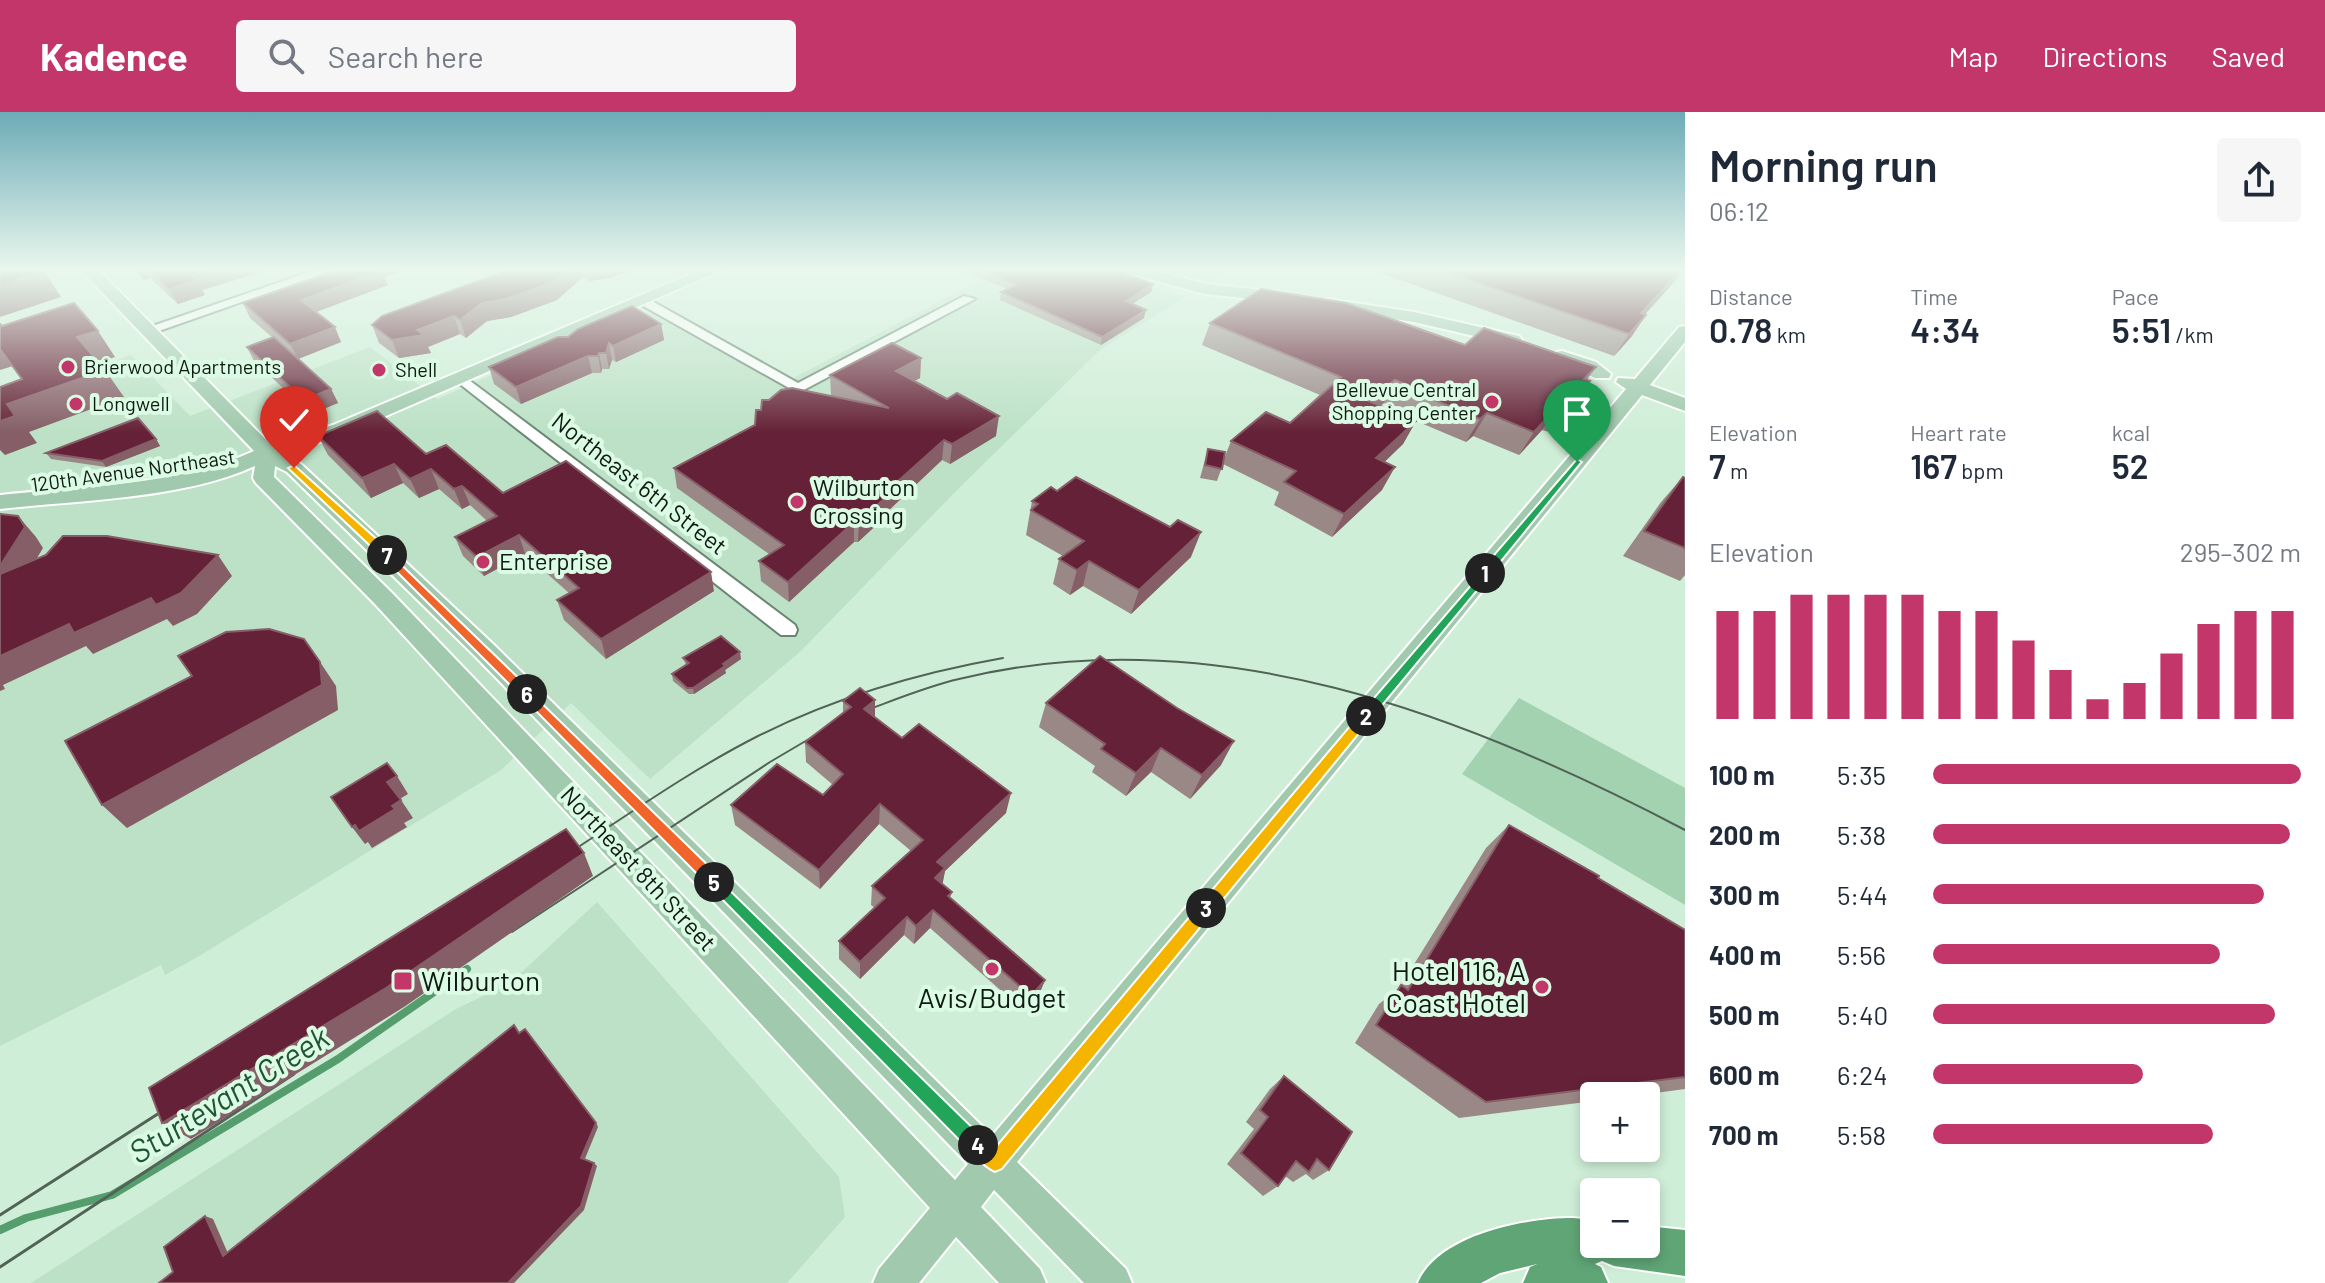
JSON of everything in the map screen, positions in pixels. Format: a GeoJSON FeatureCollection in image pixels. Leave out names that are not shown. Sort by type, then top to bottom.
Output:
{"type":"FeatureCollection","features":[{"type":"Feature","properties":{"kind":"highway"},"geometry":{"type":"LineString","coordinates":[[1441,1283],[1466,1264],[1504,1246],[1532,1240],[1580,1240]]}},
{"type":"Feature","properties":{"kind":"highway"},"geometry":{"type":"LineString","coordinates":[[1660,1250],[1685,1253]]}},
{"type":"Feature","properties":{"kind":"highway"},"geometry":{"type":"LineString","coordinates":[[1546,1283],[1585,1283]]}},
{"type":"Feature","properties":{"kind":"main road","name":"Northeast 8th Street"},"geometry":{"type":"LineString","coordinates":[[142,324],[267,453],[294,468],[485,651],[1112,1283]]}},
{"type":"Feature","properties":{"kind":"main road","name":"120th Avenue Northeast"},"geometry":{"type":"LineString","coordinates":[[0,502],[197,478],[230,471],[267,453],[340,429],[588,324]]}},
{"type":"Feature","properties":{"kind":"main road"},"geometry":{"type":"LineString","coordinates":[[1394,324],[1536,351],[1685,405]]}},
{"type":"Feature","properties":{"kind":"main road"},"geometry":{"type":"LineString","coordinates":[[893,1283],[1685,331]]}},
{"type":"Feature","properties":{"kind":"main road","name":"Northeast 8th Street"},"geometry":{"type":"LineString","coordinates":[[267,453],[263,478],[383,598],[958,1207],[1026,1283]]}},
{"type":"Feature","properties":{"kind":"main road","name":"120th Avenue Northeast"},"geometry":{"type":"LineString","coordinates":[[0,488],[152,472],[267,453]]}},
{"type":"Feature","properties":{"kind":"street"},"geometry":{"type":"LineString","coordinates":[[148,330],[167,324]]}},
{"type":"Feature","properties":{"kind":"street"},"geometry":{"type":"LineString","coordinates":[[684,324],[798,389],[922,324]]}},
{"type":"Feature","properties":{"kind":"street","name":"Northeast 6th Street"},"geometry":{"type":"LineString","coordinates":[[461,378],[788,630]]}},
{"type":"Feature","properties":{"kind":"shaded area"},"geometry":{"type":"Polygon","coordinates":[[[610,324],[676,324],[780,385],[897,324],[1142,324],[1101,349],[956,491],[802,650],[650,779],[571,703],[501,770],[201,955],[165,975],[161,965],[0,1046],[0,401],[131,355],[190,416],[370,347],[437,399],[610,324]]]}},
{"type":"Feature","properties":{"kind":"shaded area"},"geometry":{"type":"Polygon","coordinates":[[[1519,698],[1685,788],[1685,905],[1462,774],[1519,698]]]}},
{"type":"Feature","properties":{"kind":"shaded area"},"geometry":{"type":"Polygon","coordinates":[[[597,902],[839,1177],[845,1217],[787,1283],[31,1283],[456,1009],[510,983],[597,902]]]}},
{"type":"Feature","properties":{"kind":"building"},"geometry":{"type":"Polygon","coordinates":[[[0,324],[92,324],[98,331],[77,337],[105,370],[7,404],[15,416],[0,421],[0,387],[22,379],[0,349],[0,324]]]}},
{"type":"Feature","properties":{"kind":"building"},"geometry":{"type":"Polygon","coordinates":[[[267,324],[331,324],[335,327],[290,344],[267,324]]]}},
{"type":"Feature","properties":{"kind":"building"},"geometry":{"type":"Polygon","coordinates":[[[434,324],[417,330],[424,335],[392,340],[372,325],[434,324]]]}},
{"type":"Feature","properties":{"kind":"building"},"geometry":{"type":"Polygon","coordinates":[[[591,324],[661,324],[613,346],[609,343],[606,353],[588,356],[516,387],[489,367],[558,337],[568,337],[591,324]]]}},
{"type":"Feature","properties":{"kind":"building"},"geometry":{"type":"Polygon","coordinates":[[[1072,324],[1124,324],[1102,337],[1072,324]]]}},
{"type":"Feature","properties":{"kind":"building"},"geometry":{"type":"Polygon","coordinates":[[[1212,324],[1404,324],[1465,345],[1484,328],[1596,367],[1584,379],[1590,381],[1564,409],[1558,406],[1534,432],[1487,413],[1480,419],[1395,380],[1369,401],[1416,421],[1376,458],[1395,467],[1344,514],[1284,482],[1296,471],[1231,441],[1266,412],[1290,423],[1341,377],[1212,324]]]}},
{"type":"Feature","properties":{"kind":"building"},"geometry":{"type":"Polygon","coordinates":[[[1598,324],[1638,324],[1629,334],[1598,324]]]}},
{"type":"Feature","properties":{"kind":"building"},"geometry":{"type":"Polygon","coordinates":[[[274,337],[331,389],[304,400],[247,347],[274,337]]]}},
{"type":"Feature","properties":{"kind":"building"},"geometry":{"type":"Polygon","coordinates":[[[892,343],[921,358],[896,371],[947,399],[957,393],[999,416],[952,444],[944,440],[888,490],[885,498],[859,522],[854,522],[788,582],[759,561],[784,545],[674,468],[755,425],[756,410],[761,410],[762,400],[769,400],[781,390],[792,388],[889,408],[830,375],[892,343]]]}},
{"type":"Feature","properties":{"kind":"building"},"geometry":{"type":"Polygon","coordinates":[[[377,411],[426,454],[446,445],[503,493],[566,461],[711,572],[601,639],[557,600],[579,588],[519,535],[477,557],[455,537],[497,516],[462,486],[454,489],[431,469],[410,479],[394,464],[362,478],[318,436],[377,411]]]}},
{"type":"Feature","properties":{"kind":"building"},"geometry":{"type":"Polygon","coordinates":[[[138,418],[156,439],[102,461],[46,453],[138,418]]]}},
{"type":"Feature","properties":{"kind":"building"},"geometry":{"type":"Polygon","coordinates":[[[1208,449],[1225,452],[1222,469],[1205,465],[1208,449]]]}},
{"type":"Feature","properties":{"kind":"building"},"geometry":{"type":"Polygon","coordinates":[[[1076,477],[1170,527],[1178,520],[1201,532],[1139,590],[1089,561],[1077,570],[1059,559],[1084,541],[1031,510],[1038,504],[1032,501],[1051,487],[1057,491],[1076,477]]]}},
{"type":"Feature","properties":{"kind":"building"},"geometry":{"type":"Polygon","coordinates":[[[1685,478],[1685,548],[1644,531],[1685,478]]]}},
{"type":"Feature","properties":{"kind":"building"},"geometry":{"type":"Polygon","coordinates":[[[0,514],[18,516],[25,527],[0,566],[0,514]]]}},
{"type":"Feature","properties":{"kind":"building"},"geometry":{"type":"Polygon","coordinates":[[[63,536],[107,536],[218,555],[181,593],[156,605],[151,598],[74,633],[69,624],[0,656],[0,574],[46,555],[63,536]]]}},
{"type":"Feature","properties":{"kind":"building"},"geometry":{"type":"Polygon","coordinates":[[[269,629],[304,639],[320,662],[322,685],[102,805],[65,741],[192,676],[178,656],[226,632],[269,629]]]}},
{"type":"Feature","properties":{"kind":"building"},"geometry":{"type":"Polygon","coordinates":[[[721,636],[740,652],[693,688],[687,688],[672,674],[689,663],[683,658],[721,636]]]}},
{"type":"Feature","properties":{"kind":"building"},"geometry":{"type":"Polygon","coordinates":[[[1100,656],[1177,708],[1234,741],[1202,775],[1161,748],[1136,773],[1101,749],[1105,744],[1046,703],[1100,656]]]}},
{"type":"Feature","properties":{"kind":"building"},"geometry":{"type":"Polygon","coordinates":[[[860,688],[875,700],[864,709],[902,738],[919,724],[1011,793],[937,862],[945,868],[935,878],[952,892],[948,896],[1045,980],[1031,996],[933,910],[916,926],[907,917],[860,962],[839,941],[885,898],[872,886],[923,840],[880,804],[819,870],[731,805],[777,764],[823,795],[843,774],[805,742],[851,707],[843,701],[860,688]]]}},
{"type":"Feature","properties":{"kind":"building"},"geometry":{"type":"Polygon","coordinates":[[[387,763],[397,776],[387,782],[401,800],[392,806],[395,809],[359,831],[355,825],[352,827],[331,797],[387,763]]]}},
{"type":"Feature","properties":{"kind":"building","name":"Hotel 116, A Coast Hotel"},"geometry":{"type":"Polygon","coordinates":[[[1509,825],[1685,930],[1685,1077],[1645,1082],[1580,1082],[1580,1090],[1486,1102],[1376,1025],[1401,985],[1408,990],[1509,825]]]}},
{"type":"Feature","properties":{"kind":"building"},"geometry":{"type":"Polygon","coordinates":[[[566,829],[584,853],[386,988],[162,1123],[149,1088],[566,829]]]}},
{"type":"Feature","properties":{"kind":"building"},"geometry":{"type":"Polygon","coordinates":[[[514,1025],[519,1033],[525,1029],[596,1123],[581,1158],[594,1163],[581,1206],[508,1283],[159,1283],[173,1272],[164,1247],[205,1216],[223,1256],[514,1025]]]}},
{"type":"Feature","properties":{"kind":"building"},"geometry":{"type":"Polygon","coordinates":[[[1284,1076],[1352,1132],[1329,1170],[1317,1159],[1309,1172],[1296,1161],[1278,1186],[1241,1153],[1268,1117],[1260,1110],[1284,1076]]]}},
{"type":"Feature","properties":{"kind":"waterway","name":"Sturtevant Creek"},"geometry":{"type":"LineString","coordinates":[[0,1230],[26,1218],[112,1195],[338,1059],[467,969]]}},
{"type":"Feature","properties":{"kind":"tram line"},"geometry":{"type":"LineString","coordinates":[[560,859],[707,764],[787,722],[878,688],[1003,658]]}},
{"type":"Feature","properties":{"kind":"tram line"},"geometry":{"type":"LineString","coordinates":[[856,714],[946,682],[1054,663],[1148,660],[1242,669],[1334,688],[1425,715],[1514,749],[1685,830]]}},
{"type":"Feature","properties":{"kind":"tram line"},"geometry":{"type":"LineString","coordinates":[[512,932],[770,762],[831,726]]}},
{"type":"Feature","properties":{"kind":"tram line"},"geometry":{"type":"LineString","coordinates":[[0,1267],[294,1074]]}},
{"type":"Feature","properties":{"kind":"tram line"},"geometry":{"type":"LineString","coordinates":[[0,1215],[178,1101]]}},
{"type":"Feature","properties":{"kind":"place","name":"Brierwood Apartments"},"geometry":{"type":"Point","coordinates":[68,367]}},
{"type":"Feature","properties":{"kind":"place","name":"Shell"},"geometry":{"type":"Point","coordinates":[379,370]}},
{"type":"Feature","properties":{"kind":"place","name":"Bellevue Central Shopping Center"},"geometry":{"type":"Point","coordinates":[1492,402]}},
{"type":"Feature","properties":{"kind":"place","name":"Longwell"},"geometry":{"type":"Point","coordinates":[76,404]}},
{"type":"Feature","properties":{"kind":"place","name":"Wilburton Crossing"},"geometry":{"type":"Point","coordinates":[797,502]}},
{"type":"Feature","properties":{"kind":"place","name":"Enterprise"},"geometry":{"type":"Point","coordinates":[483,562]}},
{"type":"Feature","properties":{"kind":"place","name":"Avis/Budget"},"geometry":{"type":"Point","coordinates":[992,969]}},
{"type":"Feature","properties":{"kind":"place","name":"Wilburton"},"geometry":{"type":"Point","coordinates":[403,981]}},
{"type":"Feature","properties":{"kind":"place","name":"Hotel 116, A Coast Hotel"},"geometry":{"type":"Point","coordinates":[1542,987]}},
{"type":"Feature","properties":{"kind":"route"},"geometry":{"type":"LineString","coordinates":[[294,468],[485,651],[995,1163],[1577,462]]}}]}
